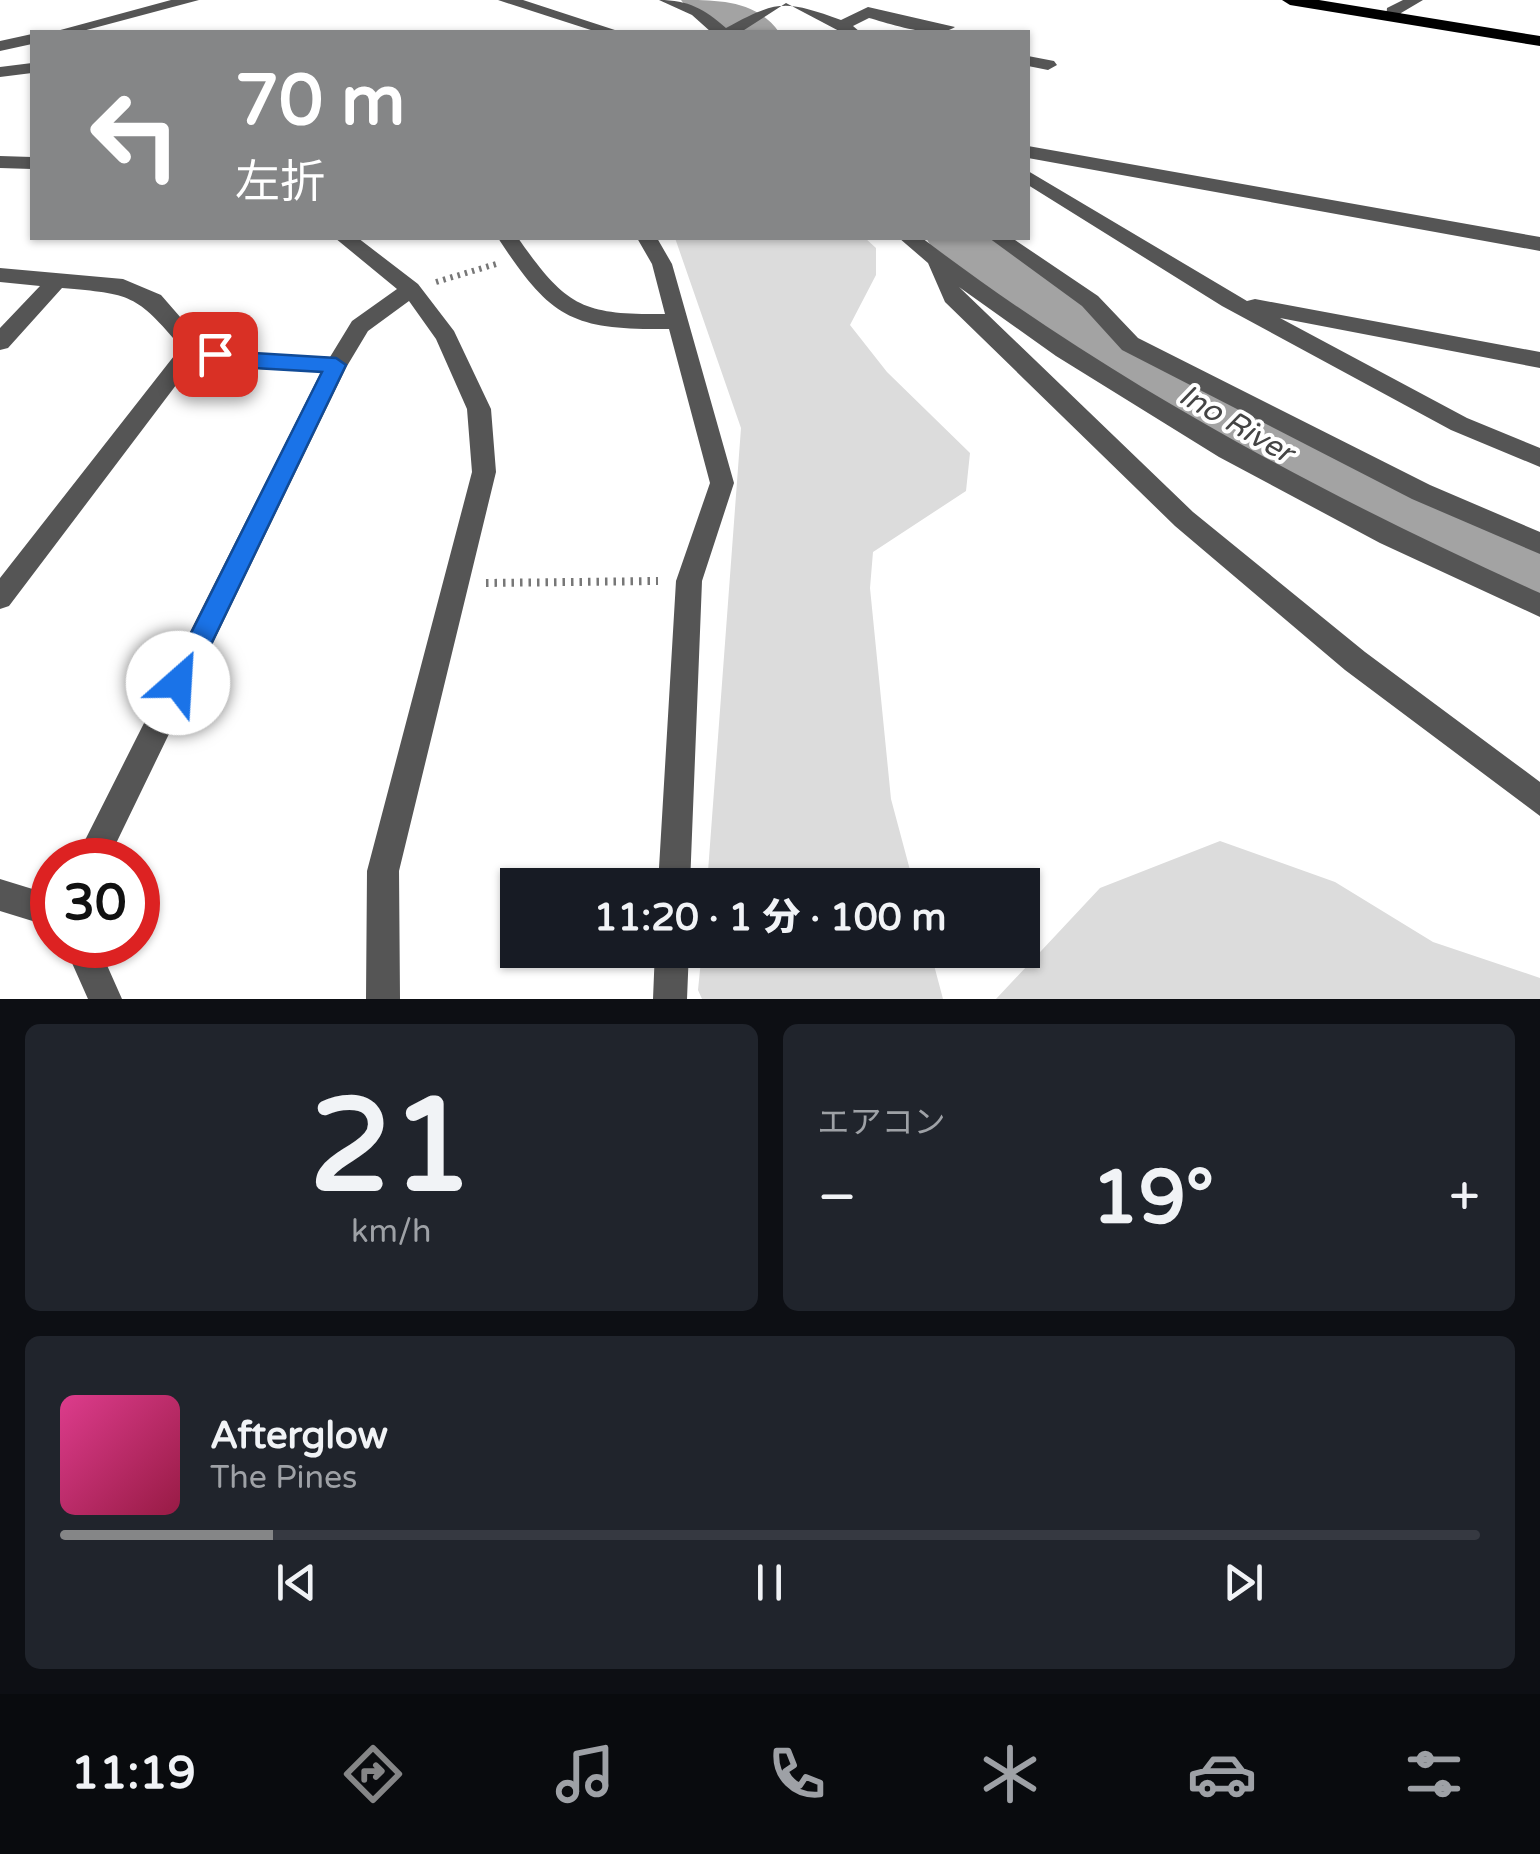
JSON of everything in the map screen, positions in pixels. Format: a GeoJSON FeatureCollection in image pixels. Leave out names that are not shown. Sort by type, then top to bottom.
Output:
{"type":"FeatureCollection","features":[{"type":"Feature","properties":{"kind":"main road"},"geometry":{"type":"LineString","coordinates":[[1290,0],[1540,41]]}},
{"type":"Feature","properties":{"kind":"street"},"geometry":{"type":"LineString","coordinates":[[69,30],[191,0]]}},
{"type":"Feature","properties":{"kind":"street"},"geometry":{"type":"LineString","coordinates":[[506,0],[606,30]]}},
{"type":"Feature","properties":{"kind":"street"},"geometry":{"type":"LineString","coordinates":[[667,0],[698,12],[718,30]]}},
{"type":"Feature","properties":{"kind":"street"},"geometry":{"type":"LineString","coordinates":[[735,30],[761,20],[780,0]]}},
{"type":"Feature","properties":{"kind":"street"},"geometry":{"type":"LineString","coordinates":[[792,0],[847,29],[868,12],[897,21],[947,27]]}},
{"type":"Feature","properties":{"kind":"street"},"geometry":{"type":"LineString","coordinates":[[1392,17],[1393,10],[1415,0]]}},
{"type":"Feature","properties":{"kind":"street"},"geometry":{"type":"LineString","coordinates":[[0,46],[30,38]]}},
{"type":"Feature","properties":{"kind":"street"},"geometry":{"type":"LineString","coordinates":[[1030,61],[1048,65]]}},
{"type":"Feature","properties":{"kind":"street"},"geometry":{"type":"LineString","coordinates":[[2,75],[30,68]]}},
{"type":"Feature","properties":{"kind":"street"},"geometry":{"type":"LineString","coordinates":[[1030,152],[1540,244]]}},
{"type":"Feature","properties":{"kind":"street"},"geometry":{"type":"LineString","coordinates":[[0,162],[30,163]]}},
{"type":"Feature","properties":{"kind":"street"},"geometry":{"type":"LineString","coordinates":[[1030,179],[1230,301],[1458,424],[1540,458]]}},
{"type":"Feature","properties":{"kind":"street"},"geometry":{"type":"LineString","coordinates":[[347,240],[411,289],[446,336],[479,410],[484,472],[384,871],[383,999]]}},
{"type":"Feature","properties":{"kind":"street"},"geometry":{"type":"LineString","coordinates":[[649,240],[662,264],[722,483],[689,581],[675,868]]}},
{"type":"Feature","properties":{"kind":"street"},"geometry":{"type":"LineString","coordinates":[[912,240],[1096,371],[1288,483],[1341,512],[1540,604]]}},
{"type":"Feature","properties":{"kind":"street"},"geometry":{"type":"LineString","coordinates":[[1001,240],[1090,301],[1130,344],[1421,492],[1540,543]]}},
{"type":"Feature","properties":{"kind":"street"},"geometry":{"type":"LineString","coordinates":[[514,247],[544,290],[566,311],[601,322],[677,321]]}},
{"type":"Feature","properties":{"kind":"street"},"geometry":{"type":"LineString","coordinates":[[937,260],[952,297],[1184,519],[1354,661],[1540,801]]}},
{"type":"Feature","properties":{"kind":"street"},"geometry":{"type":"LineString","coordinates":[[0,275],[123,286],[153,300],[193,347],[237,360],[336,365]]}},
{"type":"Feature","properties":{"kind":"street"},"geometry":{"type":"LineString","coordinates":[[0,342],[58,278]]}},
{"type":"Feature","properties":{"kind":"street"},"geometry":{"type":"LineString","coordinates":[[102,838],[336,365],[360,326],[411,289]]}},
{"type":"Feature","properties":{"kind":"street"},"geometry":{"type":"LineString","coordinates":[[1230,301],[1540,360]]}},
{"type":"Feature","properties":{"kind":"street"},"geometry":{"type":"LineString","coordinates":[[0,598],[193,347]]}},
{"type":"Feature","properties":{"kind":"street"},"geometry":{"type":"LineString","coordinates":[[0,895],[30,904]]}},
{"type":"Feature","properties":{"kind":"street"},"geometry":{"type":"LineString","coordinates":[[91,968],[106,999]]}},
{"type":"Feature","properties":{"kind":"street"},"geometry":{"type":"LineString","coordinates":[[670,999],[671,968]]}},
{"type":"Feature","properties":{"kind":"path"},"geometry":{"type":"LineString","coordinates":[[411,289],[514,247]]}},
{"type":"Feature","properties":{"kind":"path"},"geometry":{"type":"LineString","coordinates":[[456,584],[689,581]]}},
{"type":"Feature","properties":{"kind":"shaded area"},"geometry":{"type":"Polygon","coordinates":[[[676,240],[867,240],[876,248],[876,275],[850,325],[887,372],[970,453],[966,491],[873,552],[870,588],[891,799],[909,868],[708,868],[741,428],[676,240]]]}},
{"type":"Feature","properties":{"kind":"shaded area"},"geometry":{"type":"Polygon","coordinates":[[[1220,841],[1335,882],[1433,942],[1540,978],[1540,999],[996,999],[1025,968],[1040,968],[1040,952],[1100,888],[1220,841]]]}},
{"type":"Feature","properties":{"kind":"shaded area"},"geometry":{"type":"Polygon","coordinates":[[[700,968],[935,968],[943,999],[702,999],[698,990],[700,968]]]}},
{"type":"Feature","properties":{"kind":"waterway","name":"Ino River"},"geometry":{"type":"LineString","coordinates":[[703,0],[754,30]]}},
{"type":"Feature","properties":{"kind":"waterway","name":"Ino River"},"geometry":{"type":"LineString","coordinates":[[956,240],[1119,357],[1371,501],[1540,573]]}},
{"type":"Feature","properties":{"kind":"route"},"geometry":{"type":"LineString","coordinates":[[178,683],[336,365],[237,360],[215,354]]}}]}
